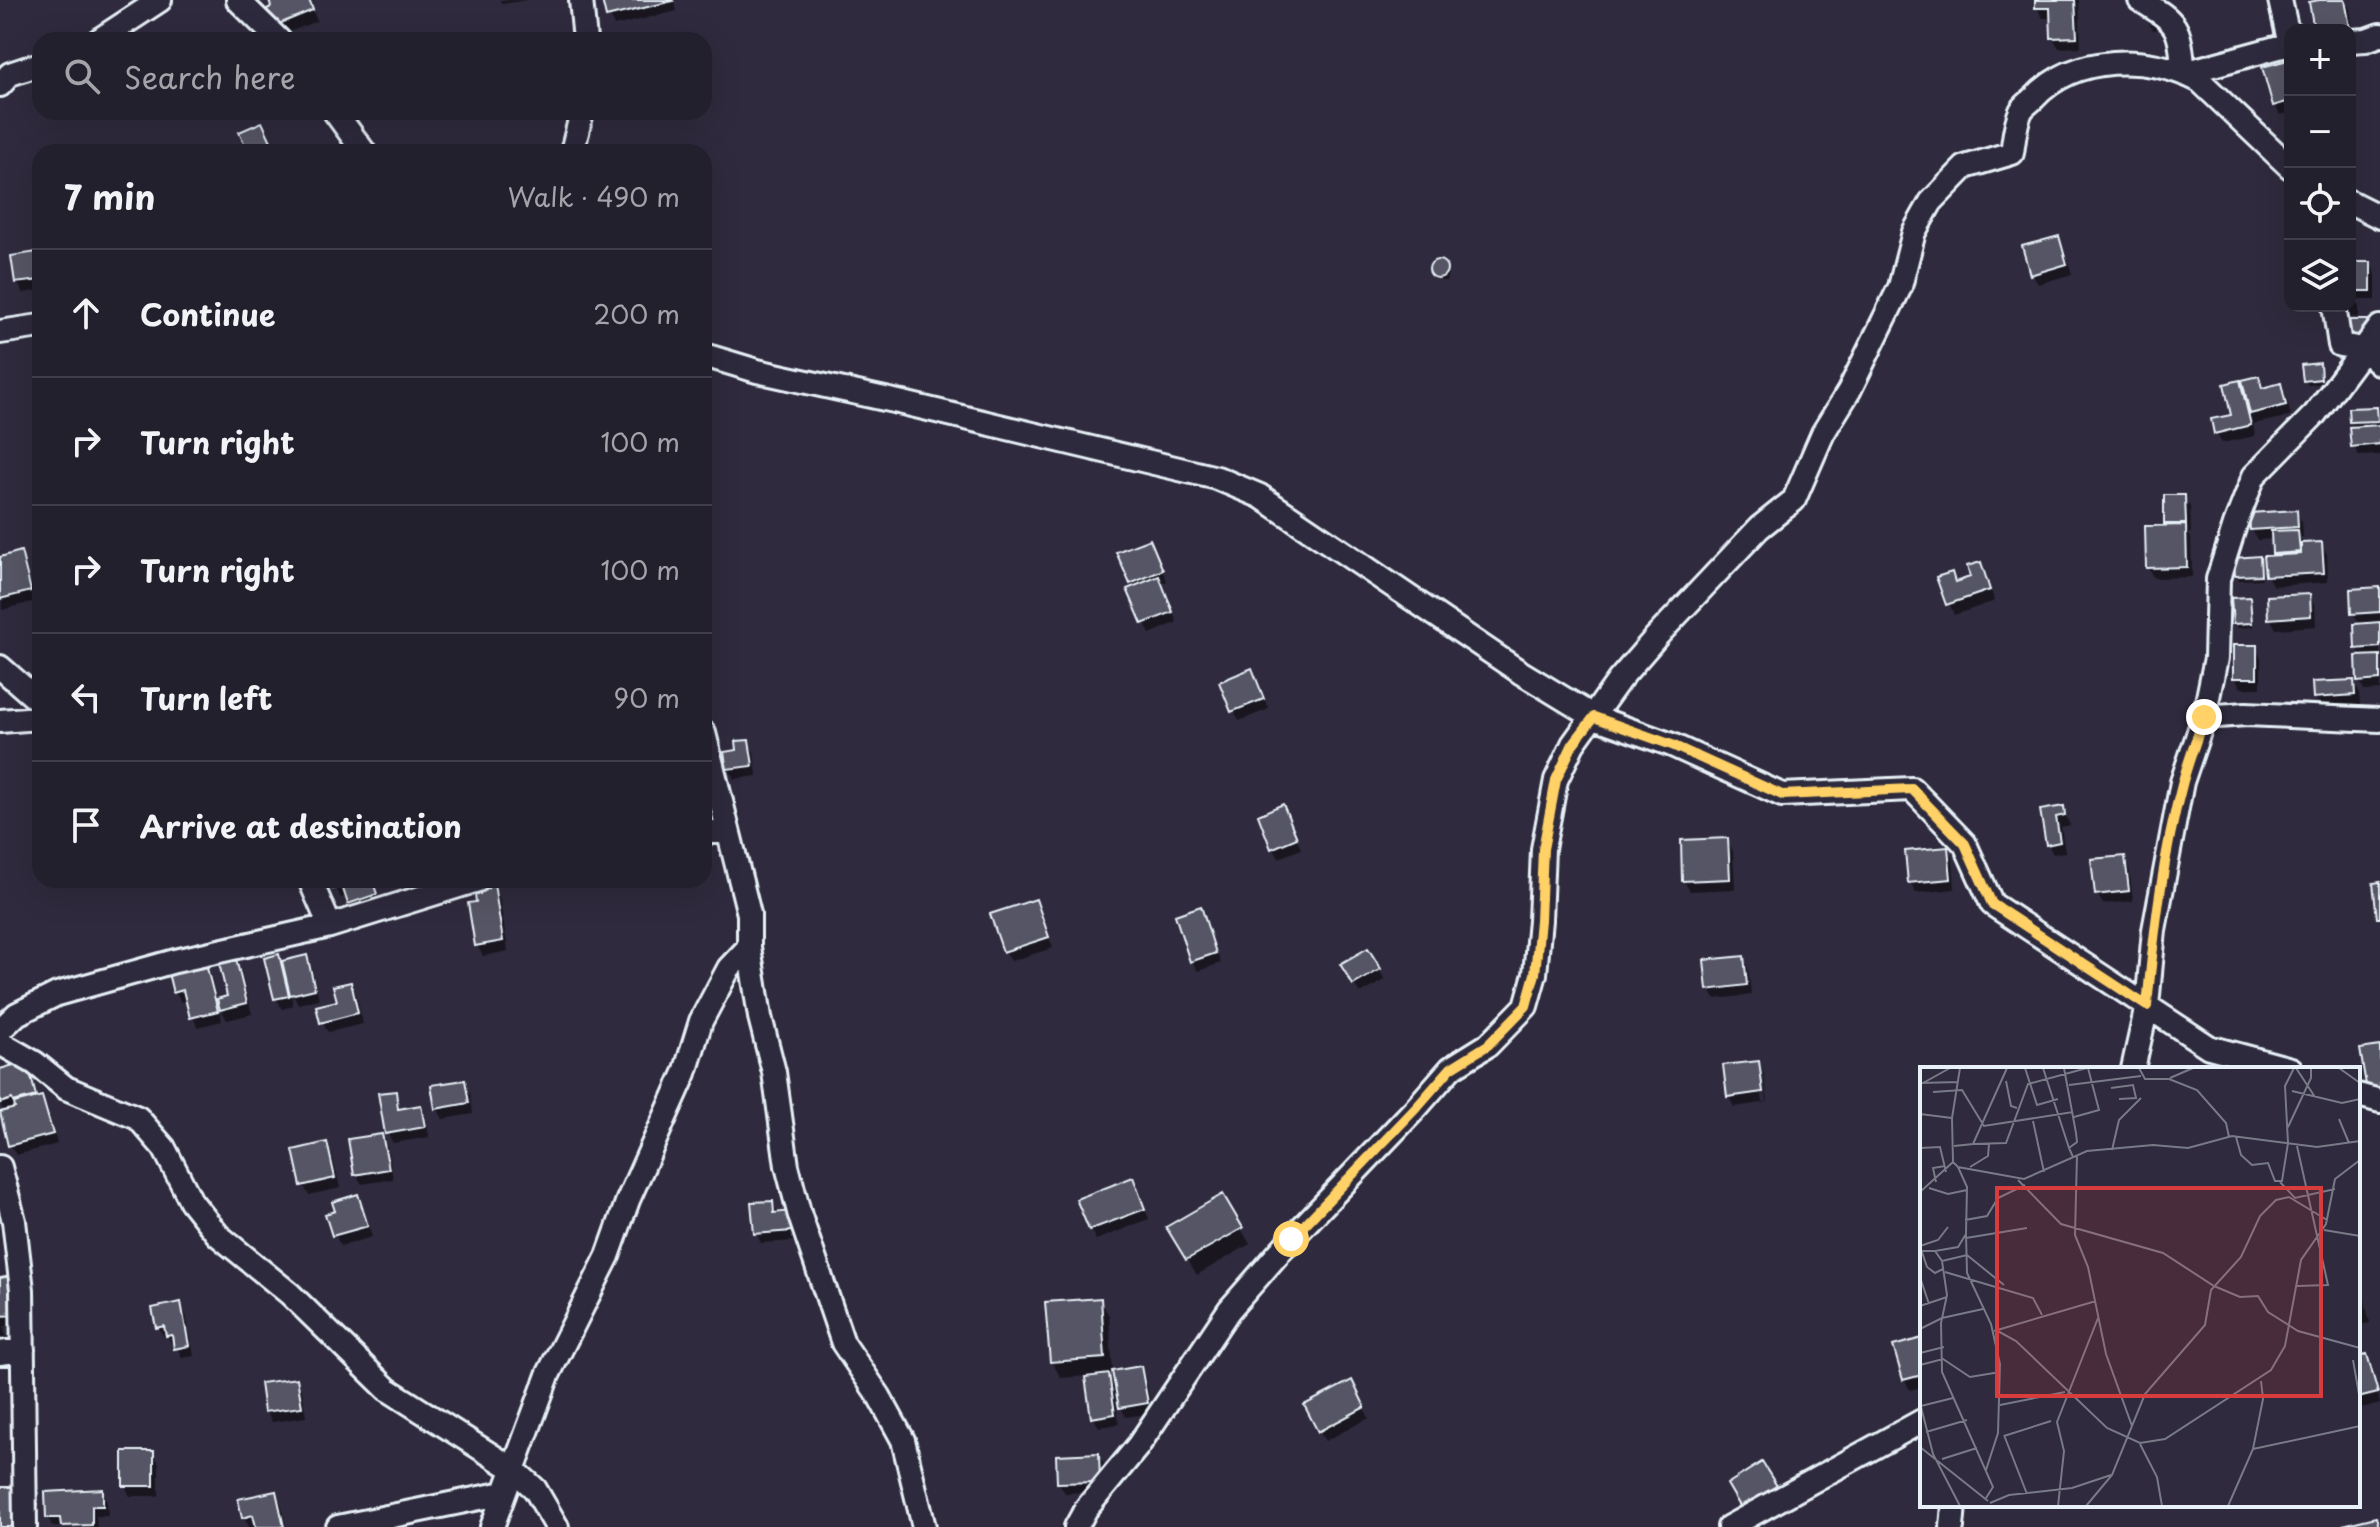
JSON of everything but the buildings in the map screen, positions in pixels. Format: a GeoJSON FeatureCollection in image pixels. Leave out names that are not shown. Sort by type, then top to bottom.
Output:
{"type":"FeatureCollection","features":[{"type":"Feature","properties":{"kind":"street"},"geometry":{"type":"LineString","coordinates":[[111,32],[160,0]]}},
{"type":"Feature","properties":{"kind":"street"},"geometry":{"type":"LineString","coordinates":[[238,0],[271,32]]}},
{"type":"Feature","properties":{"kind":"street"},"geometry":{"type":"LineString","coordinates":[[581,0],[584,32]]}},
{"type":"Feature","properties":{"kind":"street"},"geometry":{"type":"LineString","coordinates":[[2140,0],[2170,18],[2181,39],[2184,73]]}},
{"type":"Feature","properties":{"kind":"street"},"geometry":{"type":"LineString","coordinates":[[2280,0],[2285,24]]}},
{"type":"Feature","properties":{"kind":"street"},"geometry":{"type":"LineString","coordinates":[[2356,41],[2380,35]]}},
{"type":"Feature","properties":{"kind":"street"},"geometry":{"type":"LineString","coordinates":[[2184,73],[2284,46]]}},
{"type":"Feature","properties":{"kind":"street"},"geometry":{"type":"LineString","coordinates":[[1076,1527],[1086,1509],[1138,1446],[1229,1310],[1451,1068],[1488,1045],[1526,1006],[1535,974],[1543,849],[1556,780],[1573,744],[1619,680],[1657,636],[1759,528],[1794,500],[1823,433],[1849,391],[1900,287],[1914,232],[1931,202],[1965,167],[2012,153],[2022,111],[2044,87],[2072,70],[2104,63],[2141,64],[2184,73],[2213,92],[2284,161]]}},
{"type":"Feature","properties":{"kind":"street"},"geometry":{"type":"LineString","coordinates":[[0,85],[10,74],[32,67]]}},
{"type":"Feature","properties":{"kind":"street"},"geometry":{"type":"LineString","coordinates":[[341,120],[358,144]]}},
{"type":"Feature","properties":{"kind":"street"},"geometry":{"type":"LineString","coordinates":[[574,144],[580,120]]}},
{"type":"Feature","properties":{"kind":"street"},"geometry":{"type":"LineString","coordinates":[[2356,205],[2380,217]]}},
{"type":"Feature","properties":{"kind":"street"},"geometry":{"type":"LineString","coordinates":[[2335,312],[2340,345],[2371,356]]}},
{"type":"Feature","properties":{"kind":"street"},"geometry":{"type":"LineString","coordinates":[[0,332],[32,327]]}},
{"type":"Feature","properties":{"kind":"street"},"geometry":{"type":"LineString","coordinates":[[2133,1067],[2147,1006],[2154,930],[2182,782],[2204,717],[2216,658],[2218,579],[2235,525],[2254,476],[2371,356],[2380,327]]}},
{"type":"Feature","properties":{"kind":"street"},"geometry":{"type":"LineString","coordinates":[[712,357],[757,371],[1217,478],[1260,496],[1520,672],[1594,717],[1672,745],[1782,795],[1912,789],[1965,844],[1992,904],[2209,1047],[2284,1067]]}},
{"type":"Feature","properties":{"kind":"street"},"geometry":{"type":"LineString","coordinates":[[0,667],[32,695]]}},
{"type":"Feature","properties":{"kind":"street"},"geometry":{"type":"LineString","coordinates":[[2204,717],[2246,714],[2380,720]]}},
{"type":"Feature","properties":{"kind":"street"},"geometry":{"type":"LineString","coordinates":[[0,721],[32,719]]}},
{"type":"Feature","properties":{"kind":"street"},"geometry":{"type":"LineString","coordinates":[[712,765],[749,914],[749,947],[760,1017],[774,1072],[787,1166],[800,1216],[843,1343],[879,1396],[903,1440],[924,1527]]}},
{"type":"Feature","properties":{"kind":"street"},"geometry":{"type":"LineString","coordinates":[[712,832],[728,830]]}},
{"type":"Feature","properties":{"kind":"street"},"geometry":{"type":"LineString","coordinates":[[313,888],[330,926]]}},
{"type":"Feature","properties":{"kind":"street"},"geometry":{"type":"LineString","coordinates":[[0,1030],[17,1014],[57,994],[175,961],[330,926],[452,888]]}},
{"type":"Feature","properties":{"kind":"street"},"geometry":{"type":"LineString","coordinates":[[492,1527],[548,1375],[608,1256],[628,1200],[685,1073],[701,1021],[729,968],[749,947]]}},
{"type":"Feature","properties":{"kind":"street"},"geometry":{"type":"LineString","coordinates":[[0,1043],[35,1063],[66,1088],[138,1118],[164,1148],[191,1201],[218,1235],[290,1294],[387,1389],[513,1469],[535,1489],[557,1527]]}},
{"type":"Feature","properties":{"kind":"street"},"geometry":{"type":"LineString","coordinates":[[2360,1096],[2380,1101]]}},
{"type":"Feature","properties":{"kind":"street"},"geometry":{"type":"LineString","coordinates":[[0,1167],[14,1221],[22,1290],[25,1527]]}},
{"type":"Feature","properties":{"kind":"street"},"geometry":{"type":"LineString","coordinates":[[0,1353],[23,1350]]}},
{"type":"Feature","properties":{"kind":"street"},"geometry":{"type":"LineString","coordinates":[[1729,1527],[1920,1422]]}},
{"type":"Feature","properties":{"kind":"street"},"geometry":{"type":"LineString","coordinates":[[338,1527],[504,1493]]}},
{"type":"Feature","properties":{"kind":"street"},"geometry":{"type":"LineString","coordinates":[[1952,1527],[1954,1507]]}},
{"type":"Feature","properties":{"kind":"route"},"geometry":{"type":"LineString","coordinates":[[1291,1239],[1451,1068],[1488,1045],[1526,1006],[1535,974],[1543,849],[1556,780],[1573,744],[1594,717],[1672,745],[1782,795],[1912,789],[1965,844],[1992,904],[2147,1006],[2154,930],[2182,782],[2204,717]]}}]}
